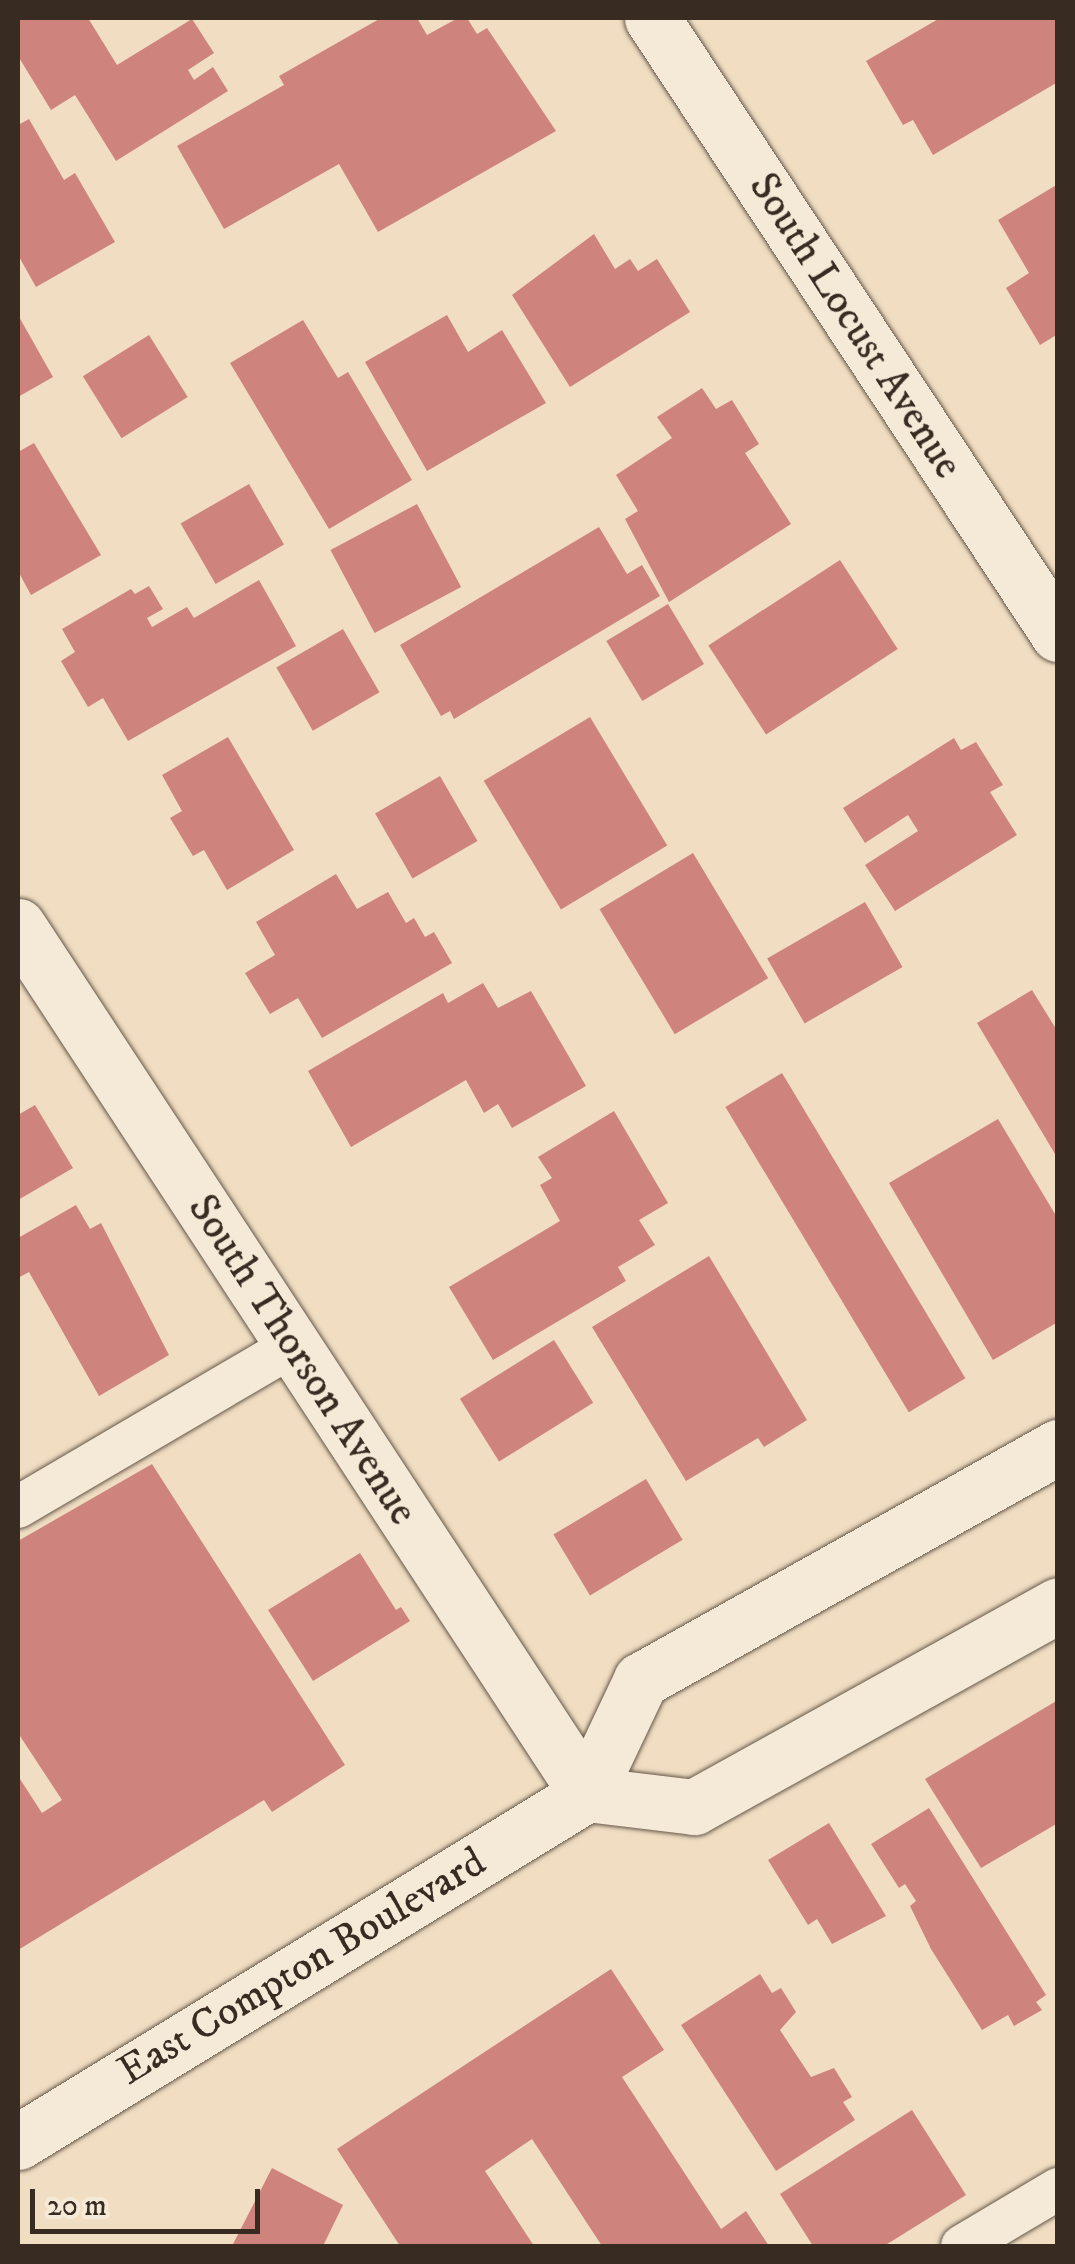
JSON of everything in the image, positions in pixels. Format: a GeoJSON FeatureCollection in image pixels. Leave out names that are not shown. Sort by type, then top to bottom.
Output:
{"type":"FeatureCollection","features":[{"type":"Feature","properties":{"kind":"main road","name":"South Locust Avenue"},"geometry":{"type":"LineString","coordinates":[[652,18],[1058,634]]}},
{"type":"Feature","properties":{"kind":"main road","name":"South Thorson Avenue"},"geometry":{"type":"LineString","coordinates":[[18,926],[587,1794]]}},
{"type":"Feature","properties":{"kind":"main road"},"geometry":{"type":"LineString","coordinates":[[1058,1447],[641,1680],[587,1794],[694,1808],[1058,1605]]}},
{"type":"Feature","properties":{"kind":"main road","name":"East Compton Boulevard"},"geometry":{"type":"LineString","coordinates":[[18,2142],[587,1794]]}},
{"type":"Feature","properties":{"kind":"lane"},"geometry":{"type":"LineString","coordinates":[[18,1507],[292,1346]]}},
{"type":"Feature","properties":{"kind":"lane"},"geometry":{"type":"LineString","coordinates":[[962,2246],[1058,2189]]}},
{"type":"Feature","properties":{"kind":"building"},"geometry":{"type":"Polygon","coordinates":[[[18,18],[88,18],[117,65],[192,19],[214,53],[188,70],[194,80],[213,67],[228,91],[116,161],[75,95],[51,110],[18,56],[18,18]]]}},
{"type":"Feature","properties":{"kind":"building"},"geometry":{"type":"Polygon","coordinates":[[[381,18],[417,18],[427,35],[458,18],[467,18],[477,34],[487,28],[556,131],[378,232],[339,164],[224,229],[177,146],[284,85],[279,76],[381,18]]]}},
{"type":"Feature","properties":{"kind":"building"},"geometry":{"type":"Polygon","coordinates":[[[940,18],[1058,18],[1058,82],[933,155],[913,120],[903,125],[866,61],[940,18]]]}},
{"type":"Feature","properties":{"kind":"building"},"geometry":{"type":"Polygon","coordinates":[[[29,119],[64,180],[75,173],[115,242],[36,287],[18,255],[18,125],[29,119]]]}},
{"type":"Feature","properties":{"kind":"building"},"geometry":{"type":"Polygon","coordinates":[[[1058,184],[1058,334],[1040,345],[1006,288],[1029,273],[998,220],[1058,184]]]}},
{"type":"Feature","properties":{"kind":"building"},"geometry":{"type":"Polygon","coordinates":[[[594,234],[615,269],[630,259],[638,271],[657,259],[690,312],[570,387],[512,295],[594,234]]]}},
{"type":"Feature","properties":{"kind":"building"},"geometry":{"type":"Polygon","coordinates":[[[18,315],[53,377],[18,397],[18,315]]]}},
{"type":"Feature","properties":{"kind":"building"},"geometry":{"type":"Polygon","coordinates":[[[447,315],[468,352],[502,330],[546,403],[427,471],[365,362],[447,315]]]}},
{"type":"Feature","properties":{"kind":"building"},"geometry":{"type":"Polygon","coordinates":[[[303,320],[338,378],[348,372],[412,480],[329,529],[230,363],[303,320]]]}},
{"type":"Feature","properties":{"kind":"building"},"geometry":{"type":"Polygon","coordinates":[[[149,335],[188,397],[122,438],[83,376],[149,335]]]}},
{"type":"Feature","properties":{"kind":"building"},"geometry":{"type":"Polygon","coordinates":[[[702,388],[716,409],[732,400],[759,444],[745,453],[791,524],[669,602],[625,519],[638,511],[616,475],[672,438],[657,417],[702,388]]]}},
{"type":"Feature","properties":{"kind":"building"},"geometry":{"type":"Polygon","coordinates":[[[34,443],[101,555],[31,595],[18,571],[18,452],[34,443]]]}},
{"type":"Feature","properties":{"kind":"building"},"geometry":{"type":"Polygon","coordinates":[[[249,484],[284,545],[216,584],[181,524],[249,484]]]}},
{"type":"Feature","properties":{"kind":"building"},"geometry":{"type":"Polygon","coordinates":[[[417,504],[461,587],[375,633],[330,550],[417,504]]]}},
{"type":"Feature","properties":{"kind":"building"},"geometry":{"type":"Polygon","coordinates":[[[599,527],[627,574],[642,565],[660,596],[454,719],[450,711],[441,716],[400,645],[599,527]]]}},
{"type":"Feature","properties":{"kind":"building"},"geometry":{"type":"Polygon","coordinates":[[[840,560],[898,649],[766,734],[708,646],[840,560]]]}},
{"type":"Feature","properties":{"kind":"building"},"geometry":{"type":"Polygon","coordinates":[[[259,580],[296,646],[128,741],[103,698],[88,707],[61,661],[75,652],[62,629],[131,589],[135,594],[149,586],[163,609],[147,618],[152,627],[187,607],[194,618],[259,580]]]}},
{"type":"Feature","properties":{"kind":"building"},"geometry":{"type":"Polygon","coordinates":[[[668,604],[704,664],[642,701],[606,641],[668,604]]]}},
{"type":"Feature","properties":{"kind":"building"},"geometry":{"type":"Polygon","coordinates":[[[343,629],[380,692],[313,731],[276,668],[343,629]]]}},
{"type":"Feature","properties":{"kind":"building"},"geometry":{"type":"Polygon","coordinates":[[[590,717],[667,846],[561,909],[484,781],[590,717]]]}},
{"type":"Feature","properties":{"kind":"building"},"geometry":{"type":"Polygon","coordinates":[[[228,737],[294,850],[227,890],[204,850],[193,856],[170,818],[182,811],[162,775],[228,737]]]}},
{"type":"Feature","properties":{"kind":"building"},"geometry":{"type":"Polygon","coordinates":[[[954,738],[961,750],[976,742],[1003,785],[990,792],[1017,835],[895,911],[865,865],[918,831],[908,815],[865,843],[843,808],[954,738]]]}},
{"type":"Feature","properties":{"kind":"building"},"geometry":{"type":"Polygon","coordinates":[[[440,776],[477,841],[413,878],[375,814],[440,776]]]}},
{"type":"Feature","properties":{"kind":"building"},"geometry":{"type":"Polygon","coordinates":[[[693,853],[768,978],[675,1034],[600,909],[693,853]]]}},
{"type":"Feature","properties":{"kind":"building"},"geometry":{"type":"Polygon","coordinates":[[[336,874],[357,909],[388,892],[406,923],[414,918],[425,937],[434,932],[452,963],[322,1038],[298,998],[270,1014],[245,973],[275,955],[256,922],[336,874]]]}},
{"type":"Feature","properties":{"kind":"building"},"geometry":{"type":"Polygon","coordinates":[[[865,902],[903,967],[805,1023],[767,958],[865,902]]]}},
{"type":"Feature","properties":{"kind":"building"},"geometry":{"type":"Polygon","coordinates":[[[483,983],[498,1008],[531,991],[586,1086],[512,1128],[498,1104],[484,1113],[466,1080],[351,1147],[308,1071],[443,993],[448,1003],[483,983]]]}},
{"type":"Feature","properties":{"kind":"building"},"geometry":{"type":"Polygon","coordinates":[[[1032,990],[1058,1032],[1058,1159],[977,1023],[1032,990]]]}},
{"type":"Feature","properties":{"kind":"building"},"geometry":{"type":"Polygon","coordinates":[[[782,1073],[965,1378],[909,1412],[725,1107],[782,1073]]]}},
{"type":"Feature","properties":{"kind":"building"},"geometry":{"type":"Polygon","coordinates":[[[35,1105],[73,1168],[18,1200],[18,1115],[35,1105]]]}},
{"type":"Feature","properties":{"kind":"building"},"geometry":{"type":"Polygon","coordinates":[[[614,1111],[668,1203],[639,1220],[655,1245],[618,1267],[626,1281],[493,1360],[449,1287],[560,1221],[540,1185],[552,1178],[538,1157],[614,1111]]]}},
{"type":"Feature","properties":{"kind":"building"},"geometry":{"type":"Polygon","coordinates":[[[998,1119],[1058,1219],[1058,1322],[993,1360],[889,1183],[998,1119]]]}},
{"type":"Feature","properties":{"kind":"building"},"geometry":{"type":"Polygon","coordinates":[[[76,1205],[90,1229],[101,1223],[169,1355],[99,1396],[29,1272],[18,1278],[18,1238],[76,1205]]]}},
{"type":"Feature","properties":{"kind":"building"},"geometry":{"type":"Polygon","coordinates":[[[709,1256],[807,1420],[764,1447],[758,1438],[686,1481],[592,1327],[709,1256]]]}},
{"type":"Feature","properties":{"kind":"building"},"geometry":{"type":"Polygon","coordinates":[[[554,1340],[593,1403],[499,1462],[460,1399],[554,1340]]]}},
{"type":"Feature","properties":{"kind":"building"},"geometry":{"type":"Polygon","coordinates":[[[152,1464],[345,1765],[272,1812],[264,1800],[18,1950],[18,1776],[42,1813],[62,1800],[18,1733],[18,1541],[152,1464]]]}},
{"type":"Feature","properties":{"kind":"building"},"geometry":{"type":"Polygon","coordinates":[[[646,1479],[683,1540],[590,1595],[553,1535],[646,1479]]]}},
{"type":"Feature","properties":{"kind":"building"},"geometry":{"type":"Polygon","coordinates":[[[360,1553],[396,1610],[401,1607],[410,1621],[313,1681],[268,1610],[360,1553]]]}},
{"type":"Feature","properties":{"kind":"building"},"geometry":{"type":"Polygon","coordinates":[[[1058,1700],[1058,1823],[981,1868],[925,1779],[1058,1700]]]}},
{"type":"Feature","properties":{"kind":"building"},"geometry":{"type":"Polygon","coordinates":[[[929,1808],[1046,1995],[1036,2002],[1042,2010],[1014,2026],[1008,2015],[982,2030],[931,1949],[910,1906],[916,1901],[905,1884],[899,1888],[871,1844],[929,1808]]]}},
{"type":"Feature","properties":{"kind":"building"},"geometry":{"type":"Polygon","coordinates":[[[829,1823],[886,1916],[832,1944],[817,1919],[808,1925],[768,1860],[829,1823]]]}},
{"type":"Feature","properties":{"kind":"building"},"geometry":{"type":"Polygon","coordinates":[[[611,1969],[664,2050],[622,2077],[721,2229],[746,2211],[769,2246],[602,2246],[532,2139],[485,2171],[534,2246],[400,2246],[337,2149],[611,1969]]]}},
{"type":"Feature","properties":{"kind":"building"},"geometry":{"type":"Polygon","coordinates":[[[760,1974],[772,1993],[781,1988],[796,2012],[780,2030],[811,2077],[834,2068],[852,2097],[843,2102],[855,2120],[776,2171],[681,2025],[760,1974]]]}},
{"type":"Feature","properties":{"kind":"building"},"geometry":{"type":"Polygon","coordinates":[[[912,2110],[966,2195],[884,2246],[813,2246],[780,2194],[912,2110]]]}},
{"type":"Feature","properties":{"kind":"building"},"geometry":{"type":"Polygon","coordinates":[[[272,2168],[343,2205],[323,2246],[232,2246],[272,2168]]]}}]}
